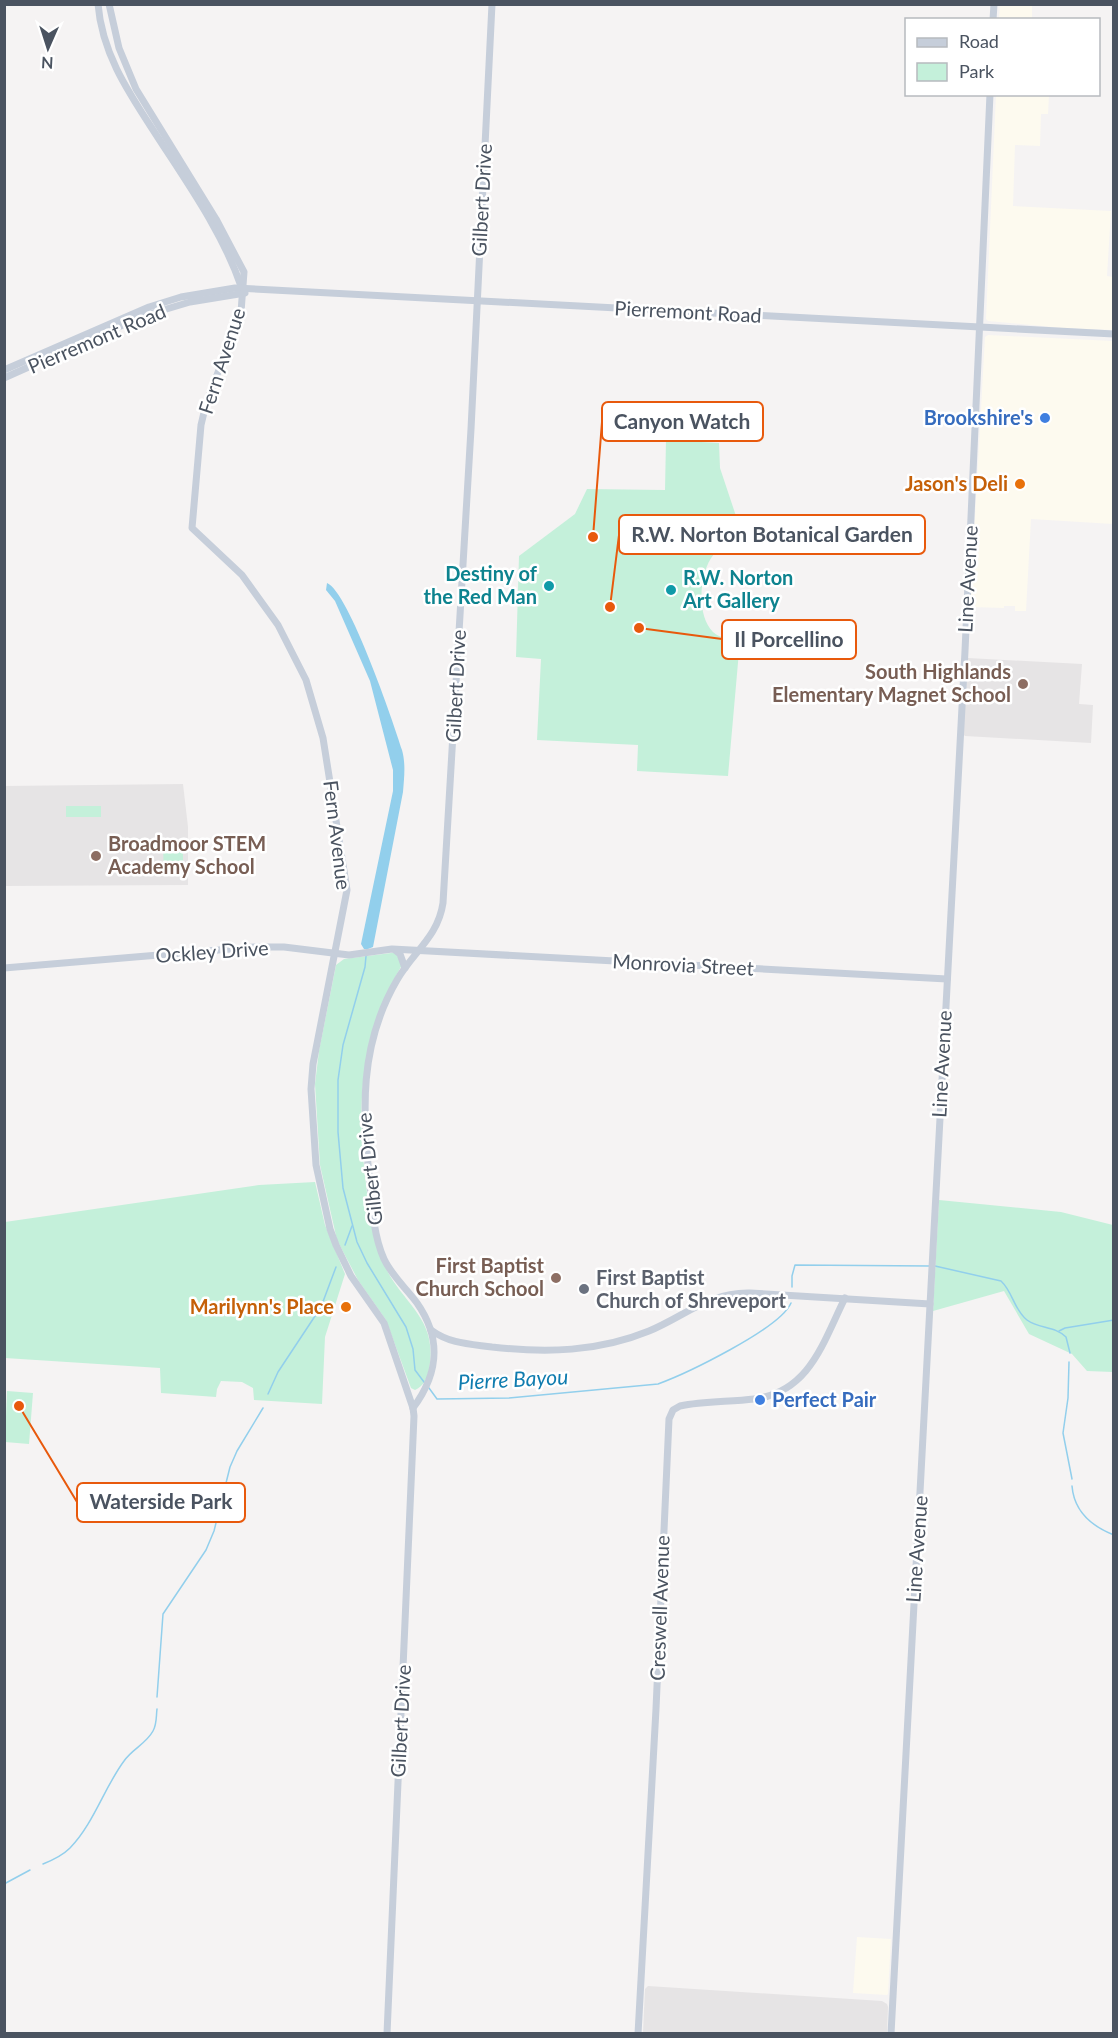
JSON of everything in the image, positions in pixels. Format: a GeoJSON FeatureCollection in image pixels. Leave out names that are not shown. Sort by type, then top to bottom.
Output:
{"type":"FeatureCollection","features":[{"type":"Feature","properties":{"kind":"street","name":"Fern Avenue"},"geometry":{"type":"LineString","coordinates":[[98,4],[103,35],[121,78],[210,222],[225,249],[242,291]]}},
{"type":"Feature","properties":{"kind":"street","name":"Fern Avenue"},"geometry":{"type":"LineString","coordinates":[[109,4],[116,38],[128,72],[145,105],[230,243],[244,272],[241,312],[206,404],[201,425],[192,528],[235,568],[266,607],[290,645],[312,698],[326,750],[347,884],[311,1076],[317,1171],[330,1229],[336,1245],[351,1276],[384,1323],[413,1408]]}},
{"type":"Feature","properties":{"kind":"street","name":"Gilbert Drive"},"geometry":{"type":"LineString","coordinates":[[431,1330],[417,1304],[390,1269],[380,1247],[372,1202],[364,1114],[366,1071],[376,1026],[390,992],[440,921],[445,888],[492,4]]}},
{"type":"Feature","properties":{"kind":"street","name":"Line Avenue"},"geometry":{"type":"LineString","coordinates":[[891,2034],[965,651],[990,96]]}},
{"type":"Feature","properties":{"kind":"street","name":"Pierremont Road"},"geometry":{"type":"LineString","coordinates":[[4,370],[181,297],[218,290],[328,293],[1113,334]]}},
{"type":"Feature","properties":{"kind":"street","name":"Pierremont Road"},"geometry":{"type":"LineString","coordinates":[[4,378],[62,348]]}},
{"type":"Feature","properties":{"kind":"street","name":"Ockley Drive"},"geometry":{"type":"LineString","coordinates":[[4,968],[254,947],[353,954],[389,949],[418,951]]}},
{"type":"Feature","properties":{"kind":"street"},"geometry":{"type":"LineString","coordinates":[[389,949],[400,954],[405,968]]}},
{"type":"Feature","properties":{"kind":"street","name":"Monrovia Street"},"geometry":{"type":"LineString","coordinates":[[418,951],[947,979]]}},
{"type":"Feature","properties":{"kind":"street"},"geometry":{"type":"LineString","coordinates":[[431,1330],[448,1341],[461,1343],[519,1350],[570,1350],[595,1347],[630,1338],[666,1323],[706,1301],[731,1294],[750,1293],[930,1304]]}},
{"type":"Feature","properties":{"kind":"street","name":"Creswell Avenue"},"geometry":{"type":"LineString","coordinates":[[638,2034],[669,1419],[674,1410],[680,1406],[755,1399],[778,1393],[793,1385],[811,1366],[845,1298]]}},
{"type":"Feature","properties":{"kind":"street"},"geometry":{"type":"LineString","coordinates":[[413,1408],[427,1383],[434,1364],[436,1353],[431,1330]]}},
{"type":"Feature","properties":{"kind":"street","name":"Gilbert Drive"},"geometry":{"type":"LineString","coordinates":[[387,2034],[414,1443],[413,1408]]}},
{"type":"Feature","properties":{"kind":"shaded area"},"geometry":{"type":"Polygon","coordinates":[[[1000,5],[1032,5],[1032,18],[999,18],[1000,5]]]}},
{"type":"Feature","properties":{"kind":"shaded area"},"geometry":{"type":"Polygon","coordinates":[[[996,96],[1049,96],[1048,114],[1041,114],[1040,146],[1015,145],[1013,206],[1111,211],[1107,276],[1113,277],[1113,330],[1063,328],[986,319],[996,96]]]}},
{"type":"Feature","properties":{"kind":"shaded area"},"geometry":{"type":"Polygon","coordinates":[[[988,335],[1113,341],[1113,524],[1031,519],[1026,611],[1015,611],[1015,606],[970,607],[985,337],[988,335]]]}},
{"type":"Feature","properties":{"kind":"shaded area","name":"South Highlands Elementary Magnet School"},"geometry":{"type":"Polygon","coordinates":[[[968,658],[1082,664],[1079,704],[1093,705],[1091,743],[965,736],[963,734],[968,658]]]}},
{"type":"Feature","properties":{"kind":"shaded area","name":"Broadmoor STEM Academy School"},"geometry":{"type":"Polygon","coordinates":[[[183,784],[188,827],[188,885],[5,886],[4,786],[183,784]]]}},
{"type":"Feature","properties":{"kind":"shaded area"},"geometry":{"type":"Polygon","coordinates":[[[857,1937],[891,1939],[887,1995],[853,1993],[857,1937]]]}},
{"type":"Feature","properties":{"kind":"shaded area"},"geometry":{"type":"Polygon","coordinates":[[[648,1986],[882,2001],[888,2007],[887,2033],[643,2033],[645,1989],[648,1986]]]}},
{"type":"Feature","properties":{"kind":"green space"},"geometry":{"type":"Polygon","coordinates":[[[666,440],[719,443],[720,468],[741,531],[742,539],[720,548],[714,554],[705,571],[702,593],[704,615],[713,632],[723,637],[740,640],[728,776],[637,771],[638,745],[537,740],[541,659],[516,657],[519,556],[575,514],[587,489],[665,490],[666,440]]]}},
{"type":"Feature","properties":{"kind":"green space"},"geometry":{"type":"Polygon","coordinates":[[[66,806],[101,806],[101,817],[66,817],[66,806]]]}},
{"type":"Feature","properties":{"kind":"green space"},"geometry":{"type":"Polygon","coordinates":[[[183,848],[183,872],[164,872],[163,849],[183,848]]]}},
{"type":"Feature","properties":{"kind":"green space"},"geometry":{"type":"Polygon","coordinates":[[[396,953],[402,965],[377,1018],[364,1071],[363,1155],[370,1215],[380,1254],[391,1278],[417,1312],[429,1336],[431,1351],[428,1372],[423,1384],[415,1390],[411,1388],[386,1320],[358,1280],[337,1240],[320,1165],[315,1084],[336,965],[344,959],[396,953]]]}},
{"type":"Feature","properties":{"kind":"green space"},"geometry":{"type":"Polygon","coordinates":[[[315,1182],[325,1225],[345,1274],[325,1337],[322,1404],[254,1400],[253,1388],[242,1382],[221,1381],[216,1397],[161,1393],[160,1368],[5,1358],[5,1222],[259,1185],[315,1182]]]}},
{"type":"Feature","properties":{"kind":"green space"},"geometry":{"type":"Polygon","coordinates":[[[939,1200],[1061,1212],[1113,1225],[1113,1372],[1087,1371],[1072,1354],[1029,1334],[1004,1291],[933,1311],[939,1200]]]}},
{"type":"Feature","properties":{"kind":"green space"},"geometry":{"type":"Polygon","coordinates":[[[7,1391],[33,1393],[29,1444],[5,1442],[7,1391]]]}},
{"type":"Feature","properties":{"kind":"water"},"geometry":{"type":"Polygon","coordinates":[[[327,583],[347,609],[370,660],[404,761],[403,792],[373,947],[368,949],[364,949],[361,944],[393,791],[393,770],[370,681],[335,601],[326,590],[327,583]]]}},
{"type":"Feature","properties":{"kind":"waterway","name":"Pierre Bayou"},"geometry":{"type":"LineString","coordinates":[[366,956],[343,1045],[338,1080],[338,1132],[343,1188],[357,1242],[367,1263],[406,1327],[413,1349],[415,1370],[424,1382]]}},
{"type":"Feature","properties":{"kind":"waterway"},"geometry":{"type":"LineString","coordinates":[[345,1245],[352,1226]]}},
{"type":"Feature","properties":{"kind":"waterway","name":"Pierre Bayou"},"geometry":{"type":"LineString","coordinates":[[792,1287],[795,1265],[930,1266]]}},
{"type":"Feature","properties":{"kind":"waterway"},"geometry":{"type":"LineString","coordinates":[[935,1266],[1001,1281],[1023,1316],[1032,1323],[1062,1333],[1066,1337],[1070,1353]]}},
{"type":"Feature","properties":{"kind":"waterway"},"geometry":{"type":"LineString","coordinates":[[268,1394],[278,1372],[321,1307],[336,1267]]}},
{"type":"Feature","properties":{"kind":"waterway","name":"Pierre Bayou"},"geometry":{"type":"LineString","coordinates":[[429,1388],[437,1399],[509,1398],[658,1384],[731,1350],[769,1325],[783,1314],[791,1303]]}},
{"type":"Feature","properties":{"kind":"waterway"},"geometry":{"type":"LineString","coordinates":[[1059,1331],[1114,1320]]}},
{"type":"Feature","properties":{"kind":"waterway"},"geometry":{"type":"LineString","coordinates":[[1069,1362],[1068,1398],[1063,1433],[1072,1479]]}},
{"type":"Feature","properties":{"kind":"waterway"},"geometry":{"type":"LineString","coordinates":[[157,1697],[163,1614],[206,1550],[214,1531],[230,1467],[263,1408]]}},
{"type":"Feature","properties":{"kind":"waterway"},"geometry":{"type":"LineString","coordinates":[[1072,1486],[1076,1503],[1085,1516],[1098,1527],[1114,1535]]}},
{"type":"Feature","properties":{"kind":"waterway"},"geometry":{"type":"LineString","coordinates":[[43,1864],[70,1848],[86,1828],[110,1782],[124,1761],[153,1731],[157,1709]]}},
{"type":"Feature","properties":{"kind":"waterway"},"geometry":{"type":"LineString","coordinates":[[4,1884],[30,1870]]}},
{"type":"Feature","properties":{"kind":"place","name":"Brookshire's"},"geometry":{"type":"Point","coordinates":[1045,418]}},
{"type":"Feature","properties":{"kind":"place","name":"Jason's Deli"},"geometry":{"type":"Point","coordinates":[1020,484]}},
{"type":"Feature","properties":{"kind":"place","name":"Canyon Watch"},"geometry":{"type":"Point","coordinates":[593,537]}},
{"type":"Feature","properties":{"kind":"place","name":"Destiny of the Red Man"},"geometry":{"type":"Point","coordinates":[549,586]}},
{"type":"Feature","properties":{"kind":"place","name":"R.W. Norton Art Gallery"},"geometry":{"type":"Point","coordinates":[671,590]}},
{"type":"Feature","properties":{"kind":"place","name":"R.W. Norton Botanical Garden"},"geometry":{"type":"Point","coordinates":[610,607]}},
{"type":"Feature","properties":{"kind":"place","name":"Il Porcellino"},"geometry":{"type":"Point","coordinates":[639,628]}},
{"type":"Feature","properties":{"kind":"place","name":"South Highlands Elementary Magnet School"},"geometry":{"type":"Point","coordinates":[1023,684]}},
{"type":"Feature","properties":{"kind":"place","name":"Broadmoor STEM Academy School"},"geometry":{"type":"Point","coordinates":[96,856]}},
{"type":"Feature","properties":{"kind":"place","name":"First Baptist Church School"},"geometry":{"type":"Point","coordinates":[556,1278]}},
{"type":"Feature","properties":{"kind":"place","name":"First Baptist Church of Shreveport"},"geometry":{"type":"Point","coordinates":[584,1289]}},
{"type":"Feature","properties":{"kind":"place","name":"Marilynn's Place"},"geometry":{"type":"Point","coordinates":[346,1307]}},
{"type":"Feature","properties":{"kind":"place","name":"Perfect Pair"},"geometry":{"type":"Point","coordinates":[760,1400]}},
{"type":"Feature","properties":{"kind":"place","name":"Waterside Park"},"geometry":{"type":"Point","coordinates":[19,1406]}}]}
